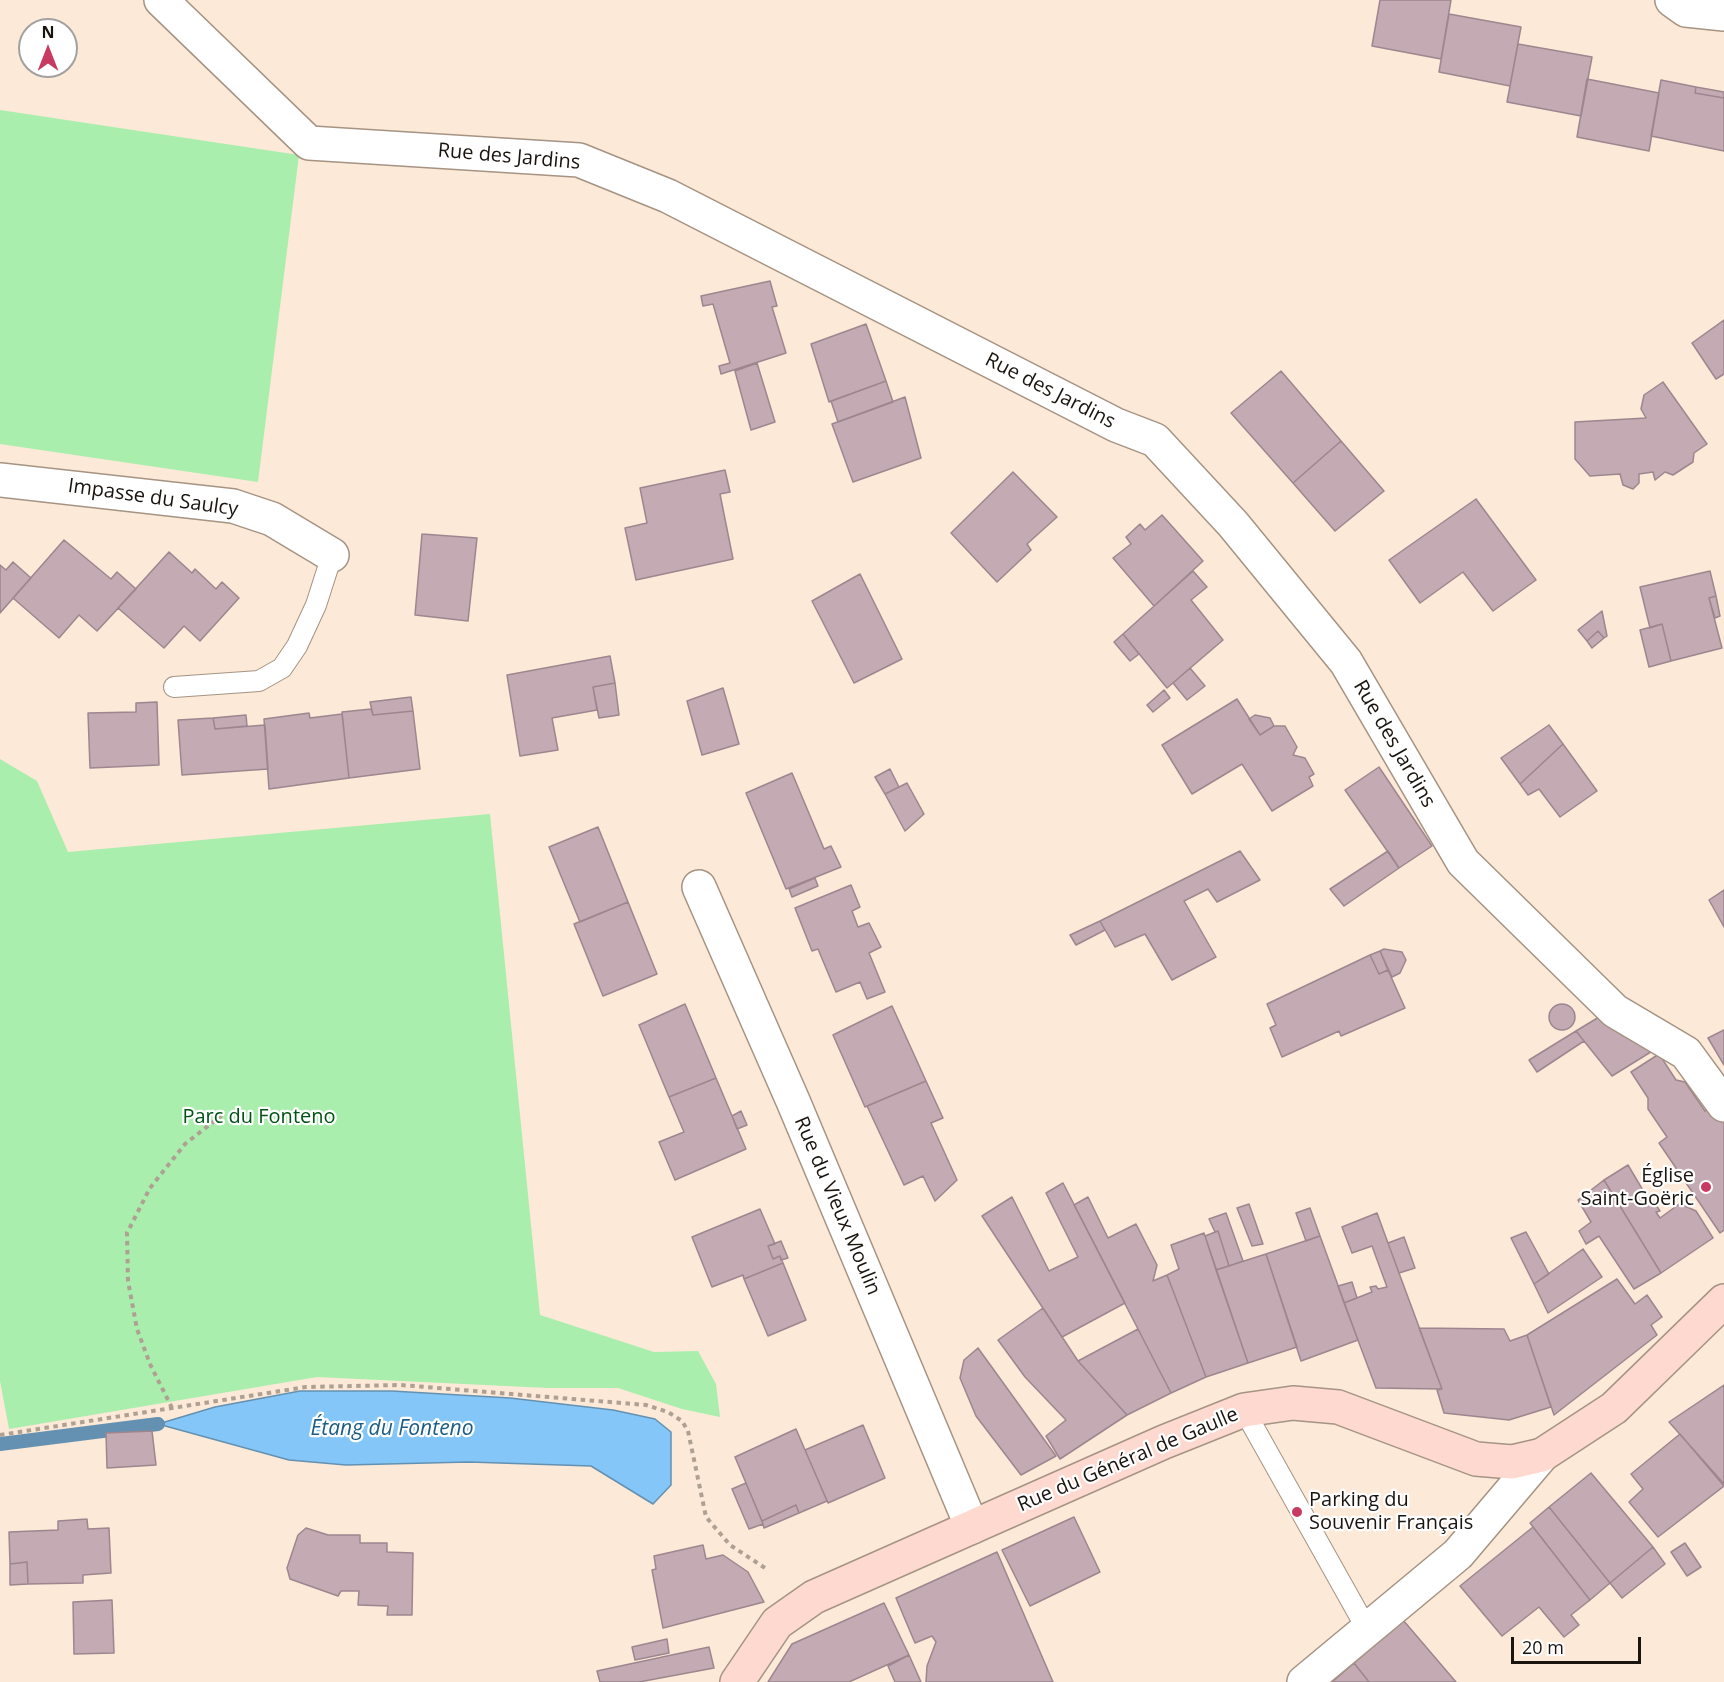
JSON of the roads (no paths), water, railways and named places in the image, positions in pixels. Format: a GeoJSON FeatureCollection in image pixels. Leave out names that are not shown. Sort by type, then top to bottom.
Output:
{"type":"FeatureCollection","features":[{"type":"Feature","properties":{"kind":"street","name":"Rue des Jardins"},"geometry":{"type":"LineString","coordinates":[[161,0],[309,143],[579,160],[668,196],[1116,425],[1155,440],[1233,524],[1346,662],[1462,862],[1615,1011],[1686,1053],[1724,1105]]}},
{"type":"Feature","properties":{"kind":"street"},"geometry":{"type":"LineString","coordinates":[[1672,0],[1686,10],[1724,14]]}},
{"type":"Feature","properties":{"kind":"street","name":"Impasse du Saulcy"},"geometry":{"type":"LineString","coordinates":[[0,480],[233,506],[272,519],[332,555]]}},
{"type":"Feature","properties":{"kind":"street","name":"Rue du Vieux Moulin"},"geometry":{"type":"LineString","coordinates":[[699,887],[793,1101],[972,1527]]}},
{"type":"Feature","properties":{"kind":"street","name":"Rue du Général de Gaulle"},"geometry":{"type":"LineString","coordinates":[[737,1682],[777,1623],[798,1606],[1182,1434],[1244,1410],[1293,1403],[1338,1407],[1476,1459],[1512,1462],[1542,1455],[1614,1408],[1724,1301]]}},
{"type":"Feature","properties":{"kind":"street"},"geometry":{"type":"LineString","coordinates":[[1304,1682],[1458,1554],[1542,1455]]}},
{"type":"Feature","properties":{"kind":"lane"},"geometry":{"type":"LineString","coordinates":[[174,687],[259,681],[272,676],[282,668],[297,646],[316,605],[332,555]]}},
{"type":"Feature","properties":{"kind":"lane"},"geometry":{"type":"LineString","coordinates":[[1244,1410],[1368,1631]]}},
{"type":"Feature","properties":{"kind":"water","name":"Étang du Fonteno"},"geometry":{"type":"Polygon","coordinates":[[[300,1391],[392,1391],[510,1398],[613,1410],[655,1419],[671,1432],[671,1485],[653,1504],[591,1466],[469,1462],[346,1465],[289,1460],[158,1424],[215,1407],[300,1391]]]}},
{"type":"Feature","properties":{"kind":"waterway"},"geometry":{"type":"LineString","coordinates":[[0,1444],[158,1424]]}},
{"type":"Feature","properties":{"kind":"place","name":"Église Saint-Goëric"},"geometry":{"type":"Point","coordinates":[1706,1187]}},
{"type":"Feature","properties":{"kind":"place","name":"Parking du Souvenir Français"},"geometry":{"type":"Point","coordinates":[1297,1512]}},
{"type":"Feature","properties":{"kind":"park label","name":"Parc du Fonteno"},"geometry":{"type":"Point","coordinates":[259,1117]}}]}
